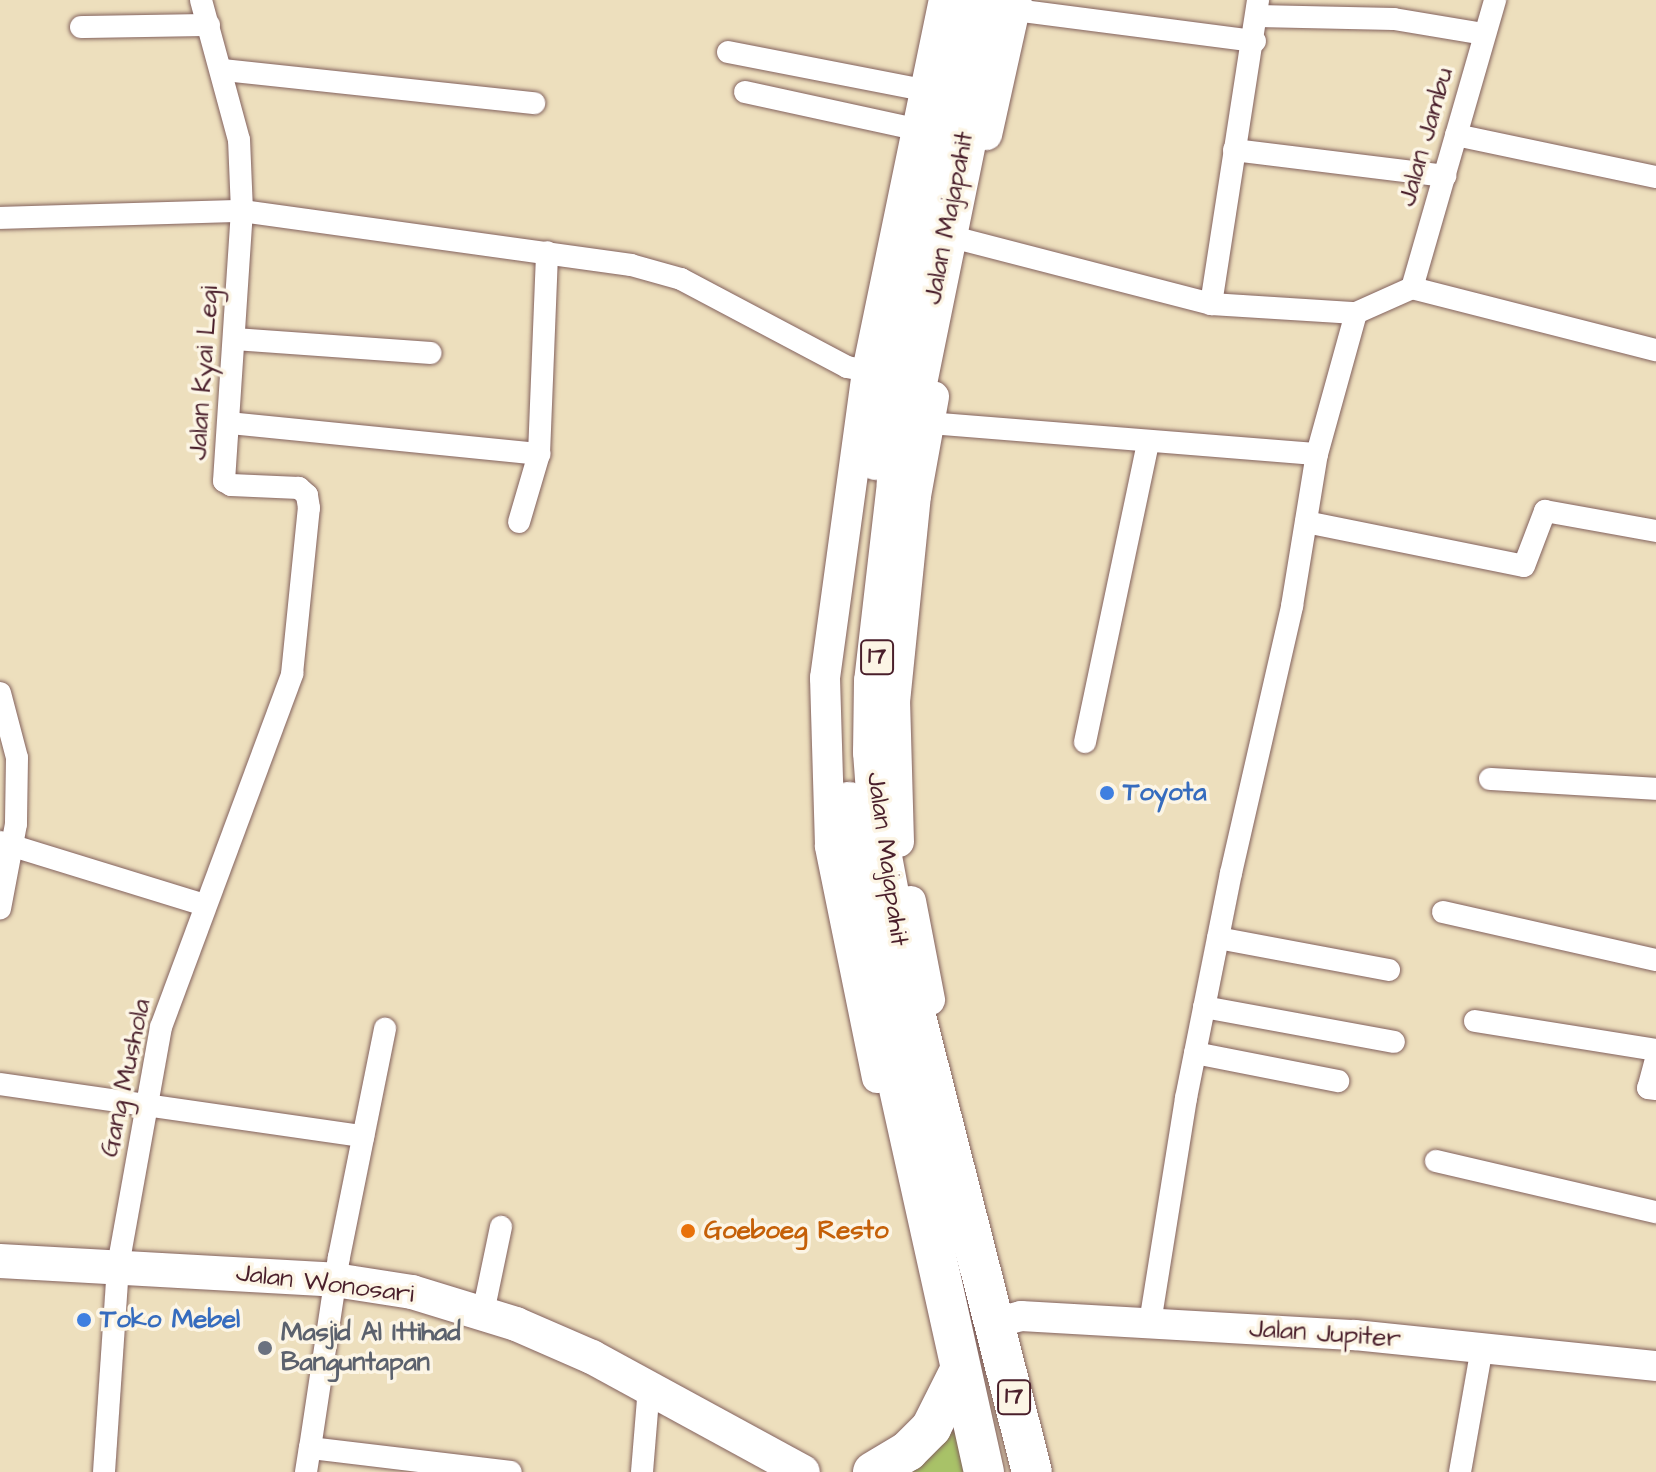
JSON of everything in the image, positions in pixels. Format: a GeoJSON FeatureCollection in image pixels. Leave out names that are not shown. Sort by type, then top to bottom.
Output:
{"type":"FeatureCollection","features":[{"type":"Feature","properties":{"kind":"highway","name":"Jalan Majapahit"},"geometry":{"type":"LineString","coordinates":[[965,0],[936,116],[885,400],[856,585],[848,682],[854,866],[919,1184],[984,1472]]}},
{"type":"Feature","properties":{"kind":"highway","name":"Jalan Majapahit"},"geometry":{"type":"LineString","coordinates":[[1009,3],[936,116],[874,681],[873,752],[880,846],[902,962],[962,1187],[1032,1472]]}},
{"type":"Feature","properties":{"kind":"highway"},"geometry":{"type":"LineString","coordinates":[[873,1472],[908,1451],[931,1428],[960,1370]]}},
{"type":"Feature","properties":{"kind":"main road","name":"Jalan Wonosari"},"geometry":{"type":"LineString","coordinates":[[0,1261],[335,1280],[412,1292],[483,1313],[592,1357],[803,1472]]}},
{"type":"Feature","properties":{"kind":"street","name":"Jalan Kyai Legi"},"geometry":{"type":"LineString","coordinates":[[201,0],[224,70],[239,140],[242,211],[224,481],[231,485],[299,488],[307,495],[309,508],[296,662],[205,905]]}},
{"type":"Feature","properties":{"kind":"street"},"geometry":{"type":"LineString","coordinates":[[919,1184],[898,1155],[862,1016],[835,884],[826,800],[825,678],[867,371],[936,116],[944,0]]}},
{"type":"Feature","properties":{"kind":"street","name":"Jalan Jambu"},"geometry":{"type":"LineString","coordinates":[[1412,288],[1495,0]]}},
{"type":"Feature","properties":{"kind":"street"},"geometry":{"type":"LineString","coordinates":[[962,1187],[953,1095],[897,817],[896,687],[929,423],[1009,3],[1255,41]]}},
{"type":"Feature","properties":{"kind":"street"},"geometry":{"type":"LineString","coordinates":[[1211,304],[1258,8],[1394,19],[1484,34]]}},
{"type":"Feature","properties":{"kind":"street"},"geometry":{"type":"LineString","coordinates":[[81,27],[209,25]]}},
{"type":"Feature","properties":{"kind":"street"},"geometry":{"type":"LineString","coordinates":[[728,52],[936,116]]}},
{"type":"Feature","properties":{"kind":"street"},"geometry":{"type":"LineString","coordinates":[[224,70],[534,103]]}},
{"type":"Feature","properties":{"kind":"street"},"geometry":{"type":"LineString","coordinates":[[745,92],[936,116]]}},
{"type":"Feature","properties":{"kind":"street"},"geometry":{"type":"LineString","coordinates":[[1456,135],[1656,177]]}},
{"type":"Feature","properties":{"kind":"street"},"geometry":{"type":"LineString","coordinates":[[1234,150],[1445,176]]}},
{"type":"Feature","properties":{"kind":"street"},"geometry":{"type":"LineString","coordinates":[[0,218],[242,211],[547,252],[681,279],[847,367],[867,371]]}},
{"type":"Feature","properties":{"kind":"street"},"geometry":{"type":"LineString","coordinates":[[964,240],[1211,304],[1356,313],[1412,288],[1656,350]]}},
{"type":"Feature","properties":{"kind":"street"},"geometry":{"type":"LineString","coordinates":[[519,522],[539,454],[547,252]]}},
{"type":"Feature","properties":{"kind":"street"},"geometry":{"type":"LineString","coordinates":[[1150,1323],[1195,1053],[1218,938],[1285,642],[1317,454],[1356,313]]}},
{"type":"Feature","properties":{"kind":"street"},"geometry":{"type":"LineString","coordinates":[[235,339],[431,353]]}},
{"type":"Feature","properties":{"kind":"street"},"geometry":{"type":"LineString","coordinates":[[229,423],[539,454]]}},
{"type":"Feature","properties":{"kind":"street"},"geometry":{"type":"LineString","coordinates":[[929,423],[1317,454]]}},
{"type":"Feature","properties":{"kind":"street"},"geometry":{"type":"LineString","coordinates":[[1085,742],[1148,442]]}},
{"type":"Feature","properties":{"kind":"street"},"geometry":{"type":"LineString","coordinates":[[1306,522],[1524,566],[1545,511],[1656,531]]}},
{"type":"Feature","properties":{"kind":"street"},"geometry":{"type":"LineString","coordinates":[[0,693],[17,758],[0,909]]}},
{"type":"Feature","properties":{"kind":"street"},"geometry":{"type":"LineString","coordinates":[[1490,779],[1656,789]]}},
{"type":"Feature","properties":{"kind":"street"},"geometry":{"type":"LineString","coordinates":[[6,842],[205,905]]}},
{"type":"Feature","properties":{"kind":"street","name":"Gang Mushola"},"geometry":{"type":"LineString","coordinates":[[104,1472],[118,1266],[147,1102],[165,1013],[205,905]]}},
{"type":"Feature","properties":{"kind":"street"},"geometry":{"type":"LineString","coordinates":[[1443,912],[1656,960]]}},
{"type":"Feature","properties":{"kind":"street"},"geometry":{"type":"LineString","coordinates":[[1218,938],[1389,970]]}},
{"type":"Feature","properties":{"kind":"street"},"geometry":{"type":"LineString","coordinates":[[1204,1007],[1394,1042]]}},
{"type":"Feature","properties":{"kind":"street"},"geometry":{"type":"LineString","coordinates":[[1475,1021],[1656,1050]]}},
{"type":"Feature","properties":{"kind":"street"},"geometry":{"type":"LineString","coordinates":[[306,1472],[335,1280],[385,1029]]}},
{"type":"Feature","properties":{"kind":"street"},"geometry":{"type":"LineString","coordinates":[[1195,1053],[1338,1081]]}},
{"type":"Feature","properties":{"kind":"street"},"geometry":{"type":"LineString","coordinates":[[1656,1059],[1648,1088],[1656,1089]]}},
{"type":"Feature","properties":{"kind":"street"},"geometry":{"type":"LineString","coordinates":[[0,1084],[147,1102],[363,1136]]}},
{"type":"Feature","properties":{"kind":"street"},"geometry":{"type":"LineString","coordinates":[[1436,1161],[1656,1212]]}},
{"type":"Feature","properties":{"kind":"street"},"geometry":{"type":"LineString","coordinates":[[483,1313],[501,1227]]}},
{"type":"Feature","properties":{"kind":"street","name":"Jalan Jupiter"},"geometry":{"type":"LineString","coordinates":[[995,1323],[1021,1316],[1150,1323],[1482,1347],[1656,1366]]}},
{"type":"Feature","properties":{"kind":"street"},"geometry":{"type":"LineString","coordinates":[[1460,1472],[1482,1347]]}},
{"type":"Feature","properties":{"kind":"street"},"geometry":{"type":"LineString","coordinates":[[642,1472],[649,1387]]}},
{"type":"Feature","properties":{"kind":"street"},"geometry":{"type":"LineString","coordinates":[[310,1448],[456,1469],[511,1472]]}},
{"type":"Feature","properties":{"kind":"green space"},"geometry":{"type":"Polygon","coordinates":[[[958,1404],[976,1472],[891,1472],[958,1404]]]}},
{"type":"Feature","properties":{"kind":"place","name":"Toyota"},"geometry":{"type":"Point","coordinates":[1107,793]}},
{"type":"Feature","properties":{"kind":"place","name":"Goeboeg Resto"},"geometry":{"type":"Point","coordinates":[688,1231]}},
{"type":"Feature","properties":{"kind":"place","name":"Toko Mebel"},"geometry":{"type":"Point","coordinates":[84,1320]}},
{"type":"Feature","properties":{"kind":"place","name":"Masjid Al Ittihad Banguntapan"},"geometry":{"type":"Point","coordinates":[265,1348]}}]}
